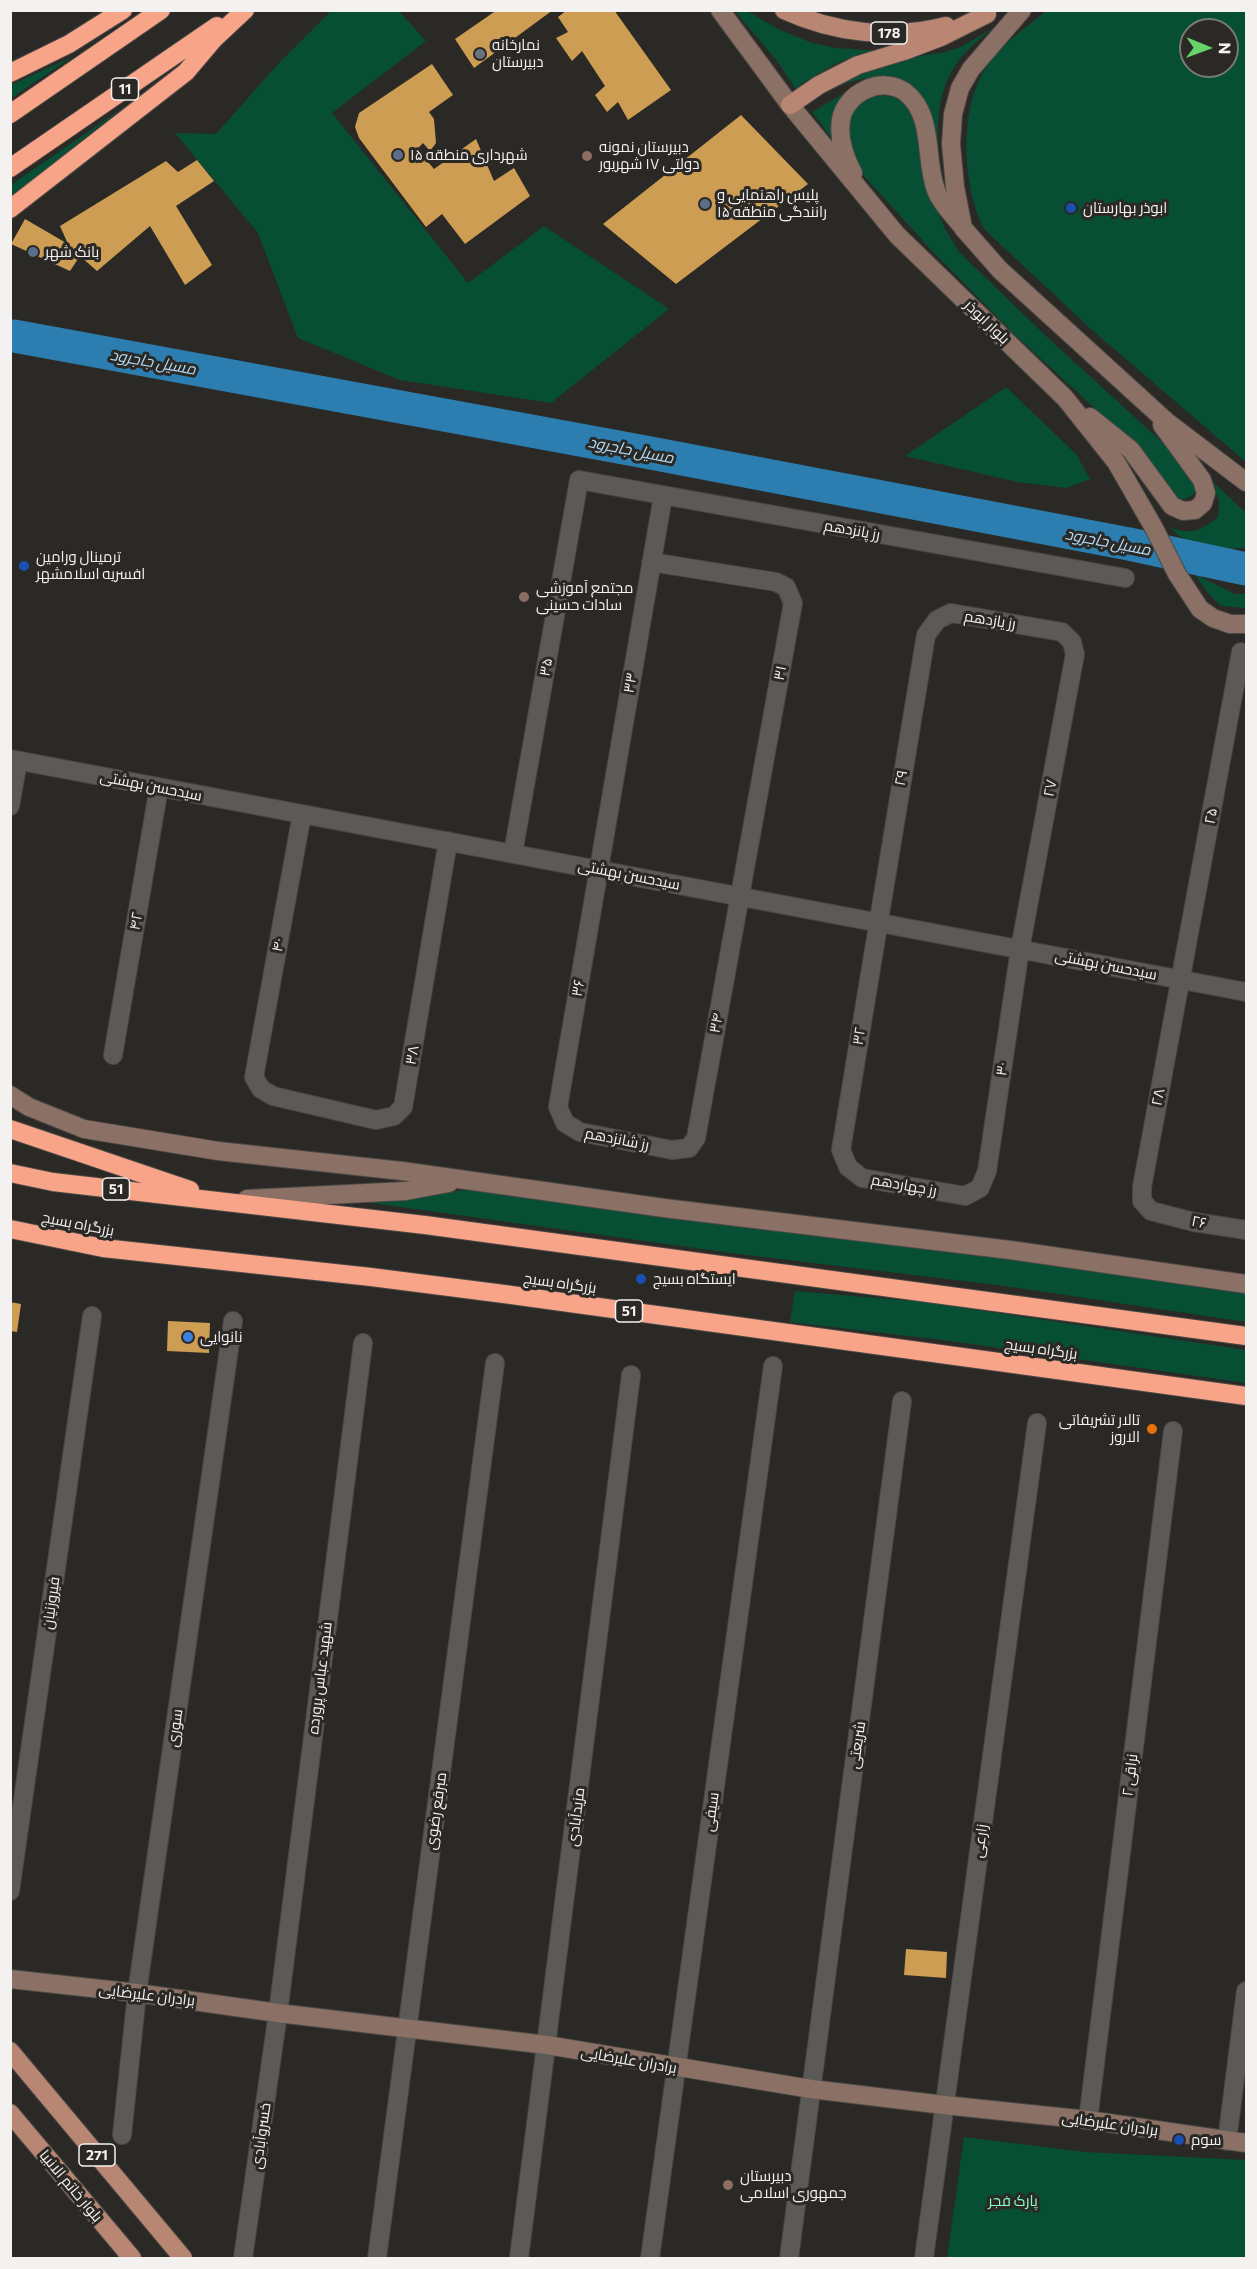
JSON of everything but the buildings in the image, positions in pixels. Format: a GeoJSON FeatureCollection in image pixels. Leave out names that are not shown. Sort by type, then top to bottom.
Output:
{"type":"FeatureCollection","features":[{"type":"Feature","properties":{"kind":"highway"},"geometry":{"type":"LineString","coordinates":[[10,73],[69,45],[123,10]]}},
{"type":"Feature","properties":{"kind":"highway"},"geometry":{"type":"LineString","coordinates":[[10,114],[161,10]]}},
{"type":"Feature","properties":{"kind":"highway","name":"11"},"geometry":{"type":"LineString","coordinates":[[10,168],[240,10]]}},
{"type":"Feature","properties":{"kind":"highway"},"geometry":{"type":"LineString","coordinates":[[10,209],[186,72],[214,39],[245,10]]}},
{"type":"Feature","properties":{"kind":"highway"},"geometry":{"type":"LineString","coordinates":[[10,1130],[223,1201]]}},
{"type":"Feature","properties":{"kind":"highway","name":"51"},"geometry":{"type":"LineString","coordinates":[[10,1173],[53,1182],[424,1225],[1246,1336]]}},
{"type":"Feature","properties":{"kind":"highway","name":"بزرگراه بسیج"},"geometry":{"type":"LineString","coordinates":[[10,1229],[103,1248],[504,1294],[1246,1396]]}},
{"type":"Feature","properties":{"kind":"main road","name":"بلوار ابوذر"},"geometry":{"type":"LineString","coordinates":[[720,10],[790,105],[897,236],[1065,398],[1116,462],[1154,528],[1177,574],[1200,609],[1213,618],[1230,624],[1246,624]]}},
{"type":"Feature","properties":{"kind":"main road","name":"178"},"geometry":{"type":"LineString","coordinates":[[784,10],[830,27],[861,32],[890,33],[936,29],[991,12]]}},
{"type":"Feature","properties":{"kind":"main road"},"geometry":{"type":"LineString","coordinates":[[963,228],[955,187],[951,144],[955,105],[960,88],[971,69],[1022,10]]}},
{"type":"Feature","properties":{"kind":"main road"},"geometry":{"type":"LineString","coordinates":[[790,105],[819,85],[858,65],[932,40],[991,12]]}},
{"type":"Feature","properties":{"kind":"main road"},"geometry":{"type":"LineString","coordinates":[[897,236],[852,171],[841,142],[841,117],[851,100],[862,90],[877,86],[891,86],[903,91],[914,100],[926,128],[936,192],[963,228],[1000,270],[1167,422],[1246,482]]}},
{"type":"Feature","properties":{"kind":"main road"},"geometry":{"type":"LineString","coordinates":[[1065,398],[1131,450],[1172,506],[1184,511],[1195,510],[1203,503],[1206,493],[1202,480],[1150,406]]}},
{"type":"Feature","properties":{"kind":"main road"},"geometry":{"type":"LineString","coordinates":[[10,1095],[29,1107],[84,1129],[218,1151],[466,1180],[664,1208],[1010,1250],[1246,1284]]}},
{"type":"Feature","properties":{"kind":"main road"},"geometry":{"type":"LineString","coordinates":[[223,1201],[406,1191],[466,1180]]}},
{"type":"Feature","properties":{"kind":"main road","name":"برادران علیرضایی"},"geometry":{"type":"LineString","coordinates":[[10,1979],[547,2045],[811,2089],[1088,2120],[1246,2143]]}},
{"type":"Feature","properties":{"kind":"main road","name":"271"},"geometry":{"type":"LineString","coordinates":[[10,2051],[183,2259]]}},
{"type":"Feature","properties":{"kind":"main road","name":"بلوار خاتم الانبیا"},"geometry":{"type":"LineString","coordinates":[[10,2113],[132,2259]]}},
{"type":"Feature","properties":{"kind":"street","name":"رز پانزدهم"},"geometry":{"type":"LineString","coordinates":[[579,480],[1125,578]]}},
{"type":"Feature","properties":{"kind":"street","name":"۳۵"},"geometry":{"type":"LineString","coordinates":[[513,853],[579,480]]}},
{"type":"Feature","properties":{"kind":"street","name":"۳۳"},"geometry":{"type":"LineString","coordinates":[[597,869],[663,496]]}},
{"type":"Feature","properties":{"kind":"street","name":"۳۱"},"geometry":{"type":"LineString","coordinates":[[651,562],[776,582],[786,587],[793,603],[739,896]]}},
{"type":"Feature","properties":{"kind":"street","name":"رز یازدهم"},"geometry":{"type":"LineString","coordinates":[[926,635],[937,620],[951,613],[1062,632]]}},
{"type":"Feature","properties":{"kind":"street","name":"۲۷"},"geometry":{"type":"LineString","coordinates":[[1020,949],[1075,654],[1072,642],[1062,632]]}},
{"type":"Feature","properties":{"kind":"street","name":"۲۹"},"geometry":{"type":"LineString","coordinates":[[877,922],[926,635]]}},
{"type":"Feature","properties":{"kind":"street","name":"۲۵"},"geometry":{"type":"LineString","coordinates":[[1180,979],[1241,652]]}},
{"type":"Feature","properties":{"kind":"street","name":"سیدحسن بهشتی"},"geometry":{"type":"LineString","coordinates":[[14,760],[1246,992]]}},
{"type":"Feature","properties":{"kind":"street"},"geometry":{"type":"LineString","coordinates":[[10,806],[14,760]]}},
{"type":"Feature","properties":{"kind":"street","name":"۴۲"},"geometry":{"type":"LineString","coordinates":[[113,1055],[159,787]]}},
{"type":"Feature","properties":{"kind":"street","name":"۴۰"},"geometry":{"type":"LineString","coordinates":[[254,1077],[302,814]]}},
{"type":"Feature","properties":{"kind":"street","name":"۳۸"},"geometry":{"type":"LineString","coordinates":[[254,1077],[261,1089],[273,1096],[376,1120],[394,1116],[403,1107],[448,841]]}},
{"type":"Feature","properties":{"kind":"street","name":"۳۶"},"geometry":{"type":"LineString","coordinates":[[558,1107],[597,869]]}},
{"type":"Feature","properties":{"kind":"street","name":"۳۴"},"geometry":{"type":"LineString","coordinates":[[689,1148],[696,1138],[739,896]]}},
{"type":"Feature","properties":{"kind":"street","name":"۳۲"},"geometry":{"type":"LineString","coordinates":[[841,1150],[877,922]]}},
{"type":"Feature","properties":{"kind":"street","name":"۳۰"},"geometry":{"type":"LineString","coordinates":[[980,1188],[987,1171],[1020,949]]}},
{"type":"Feature","properties":{"kind":"street","name":"۲۸"},"geometry":{"type":"LineString","coordinates":[[1151,1211],[1142,1201],[1142,1187],[1180,979]]}},
{"type":"Feature","properties":{"kind":"street","name":"رز شانزدهم"},"geometry":{"type":"LineString","coordinates":[[558,1107],[565,1122],[580,1132],[672,1150],[689,1148]]}},
{"type":"Feature","properties":{"kind":"street","name":"رز چهاردهم"},"geometry":{"type":"LineString","coordinates":[[841,1150],[848,1167],[862,1178],[965,1196],[980,1188]]}},
{"type":"Feature","properties":{"kind":"street","name":"۲۶"},"geometry":{"type":"LineString","coordinates":[[1151,1211],[1194,1222],[1246,1230]]}},
{"type":"Feature","properties":{"kind":"street","name":"فیروزنیان"},"geometry":{"type":"LineString","coordinates":[[10,1891],[92,1316]]}},
{"type":"Feature","properties":{"kind":"street","name":"سوری"},"geometry":{"type":"LineString","coordinates":[[122,2135],[138,1993],[233,1321]]}},
{"type":"Feature","properties":{"kind":"street","name":"شهید عباس پرورده"},"geometry":{"type":"LineString","coordinates":[[278,2013],[363,1343]]}},
{"type":"Feature","properties":{"kind":"street","name":"مبرقع رضوی"},"geometry":{"type":"LineString","coordinates":[[377,2259],[495,1363]]}},
{"type":"Feature","properties":{"kind":"street","name":"سیفی"},"geometry":{"type":"LineString","coordinates":[[650,2259],[773,1366]]}},
{"type":"Feature","properties":{"kind":"street","name":"مزیدآبادی"},"geometry":{"type":"LineString","coordinates":[[519,2259],[631,1375]]}},
{"type":"Feature","properties":{"kind":"street","name":"شریعتی"},"geometry":{"type":"LineString","coordinates":[[789,2259],[902,1401]]}},
{"type":"Feature","properties":{"kind":"street","name":"زارعی"},"geometry":{"type":"LineString","coordinates":[[924,2259],[1037,1424]]}},
{"type":"Feature","properties":{"kind":"street","name":"نراقی ۲"},"geometry":{"type":"LineString","coordinates":[[1088,2120],[1173,1431]]}},
{"type":"Feature","properties":{"kind":"street"},"geometry":{"type":"LineString","coordinates":[[1227,2141],[1246,1991]]}},
{"type":"Feature","properties":{"kind":"street","name":"خسروآبادی"},"geometry":{"type":"LineString","coordinates":[[243,2259],[278,2013]]}},
{"type":"Feature","properties":{"kind":"green space"},"geometry":{"type":"Polygon","coordinates":[[[331,11],[399,11],[426,41],[332,113],[468,283],[544,226],[669,309],[551,403],[400,380],[298,338],[258,233],[175,133],[216,134],[278,64],[331,11]]]}},
{"type":"Feature","properties":{"kind":"green space"},"geometry":{"type":"Polygon","coordinates":[[[735,11],[747,11],[780,30],[812,43],[837,48],[897,52],[863,59],[853,57],[837,63],[801,84],[802,87],[797,91],[778,62],[735,11]]]}},
{"type":"Feature","properties":{"kind":"green space"},"geometry":{"type":"Polygon","coordinates":[[[1046,11],[1246,11],[1246,462],[1092,330],[984,229],[976,210],[967,166],[968,120],[980,77],[991,60],[1010,40],[1046,11]]]}},
{"type":"Feature","properties":{"kind":"green space"},"geometry":{"type":"Polygon","coordinates":[[[993,28],[959,60],[944,89],[938,119],[941,181],[934,137],[884,77],[844,84],[806,103],[823,87],[895,60],[945,52],[961,47],[993,28]]]}},
{"type":"Feature","properties":{"kind":"green space"},"geometry":{"type":"Polygon","coordinates":[[[74,56],[11,98],[11,85],[74,56]]]}},
{"type":"Feature","properties":{"kind":"green space"},"geometry":{"type":"Polygon","coordinates":[[[846,92],[837,106],[833,140],[812,112],[846,92]]]}},
{"type":"Feature","properties":{"kind":"green space"},"geometry":{"type":"Polygon","coordinates":[[[869,96],[894,97],[906,104],[911,111],[917,126],[933,200],[945,229],[959,252],[1047,337],[1174,453],[1196,487],[1196,492],[1184,499],[1175,499],[1124,435],[1014,334],[935,254],[863,175],[852,159],[847,127],[853,109],[869,96]]]}},
{"type":"Feature","properties":{"kind":"green space"},"geometry":{"type":"Polygon","coordinates":[[[125,106],[11,197],[11,185],[125,106]]]}},
{"type":"Feature","properties":{"kind":"green space"},"geometry":{"type":"Polygon","coordinates":[[[1006,387],[1076,454],[1090,479],[1067,488],[1017,482],[905,456],[1006,387]]]}},
{"type":"Feature","properties":{"kind":"green space"},"geometry":{"type":"Polygon","coordinates":[[[1213,482],[1246,513],[1246,548],[1214,549],[1196,545],[1169,527],[1183,531],[1195,531],[1218,517],[1219,502],[1213,482]]]}},
{"type":"Feature","properties":{"kind":"green space"},"geometry":{"type":"Polygon","coordinates":[[[1195,574],[1235,594],[1246,594],[1246,608],[1221,606],[1207,592],[1195,574]]]}},
{"type":"Feature","properties":{"kind":"green space"},"geometry":{"type":"Polygon","coordinates":[[[473,1189],[1001,1255],[1131,1277],[1246,1293],[1246,1322],[1005,1286],[738,1254],[343,1199],[434,1194],[473,1189]]]}},
{"type":"Feature","properties":{"kind":"green space"},"geometry":{"type":"Polygon","coordinates":[[[795,1291],[924,1302],[1246,1350],[1246,1383],[950,1341],[790,1322],[795,1291]]]}},
{"type":"Feature","properties":{"kind":"green space","name":"پارک فجر"},"geometry":{"type":"Polygon","coordinates":[[[964,2137],[1085,2152],[1246,2160],[1246,2258],[947,2258],[964,2137]]]}},
{"type":"Feature","properties":{"kind":"waterway","name":"مسیل جاجرود"},"geometry":{"type":"LineString","coordinates":[[14,336],[640,451],[1129,544],[1246,569]]}},
{"type":"Feature","properties":{"kind":"place","name":"نمارخانه دبیرستان"},"geometry":{"type":"Point","coordinates":[480,54]}},
{"type":"Feature","properties":{"kind":"place","name":"شهرداری منطقه ۱۵"},"geometry":{"type":"Point","coordinates":[398,155]}},
{"type":"Feature","properties":{"kind":"place","name":"دبیرستان نمونه دولتی ۱۷ شهریور"},"geometry":{"type":"Point","coordinates":[587,156]}},
{"type":"Feature","properties":{"kind":"place","name":"پلیس راهنمایی و رانندگی منطقه ۱۵"},"geometry":{"type":"Point","coordinates":[705,204]}},
{"type":"Feature","properties":{"kind":"place","name":"ابوذر بهارستان"},"geometry":{"type":"Point","coordinates":[1071,208]}},
{"type":"Feature","properties":{"kind":"place","name":"بانک شهر"},"geometry":{"type":"Point","coordinates":[33,252]}},
{"type":"Feature","properties":{"kind":"place","name":"ترمینال ورامین افسریه اسلامشهر"},"geometry":{"type":"Point","coordinates":[24,566]}},
{"type":"Feature","properties":{"kind":"place","name":"مجتمع آموزشی سادات حسینی"},"geometry":{"type":"Point","coordinates":[524,597]}},
{"type":"Feature","properties":{"kind":"place","name":"ایستگاه بسیج"},"geometry":{"type":"Point","coordinates":[641,1279]}},
{"type":"Feature","properties":{"kind":"place","name":"نانوایی"},"geometry":{"type":"Point","coordinates":[188,1337]}},
{"type":"Feature","properties":{"kind":"place","name":"تالار تشریفاتی الاروز"},"geometry":{"type":"Point","coordinates":[1152,1429]}},
{"type":"Feature","properties":{"kind":"place","name":"سوم"},"geometry":{"type":"Point","coordinates":[1179,2140]}},
{"type":"Feature","properties":{"kind":"place","name":"دبیرستان جمهوری اسلامی"},"geometry":{"type":"Point","coordinates":[728,2185]}}]}
